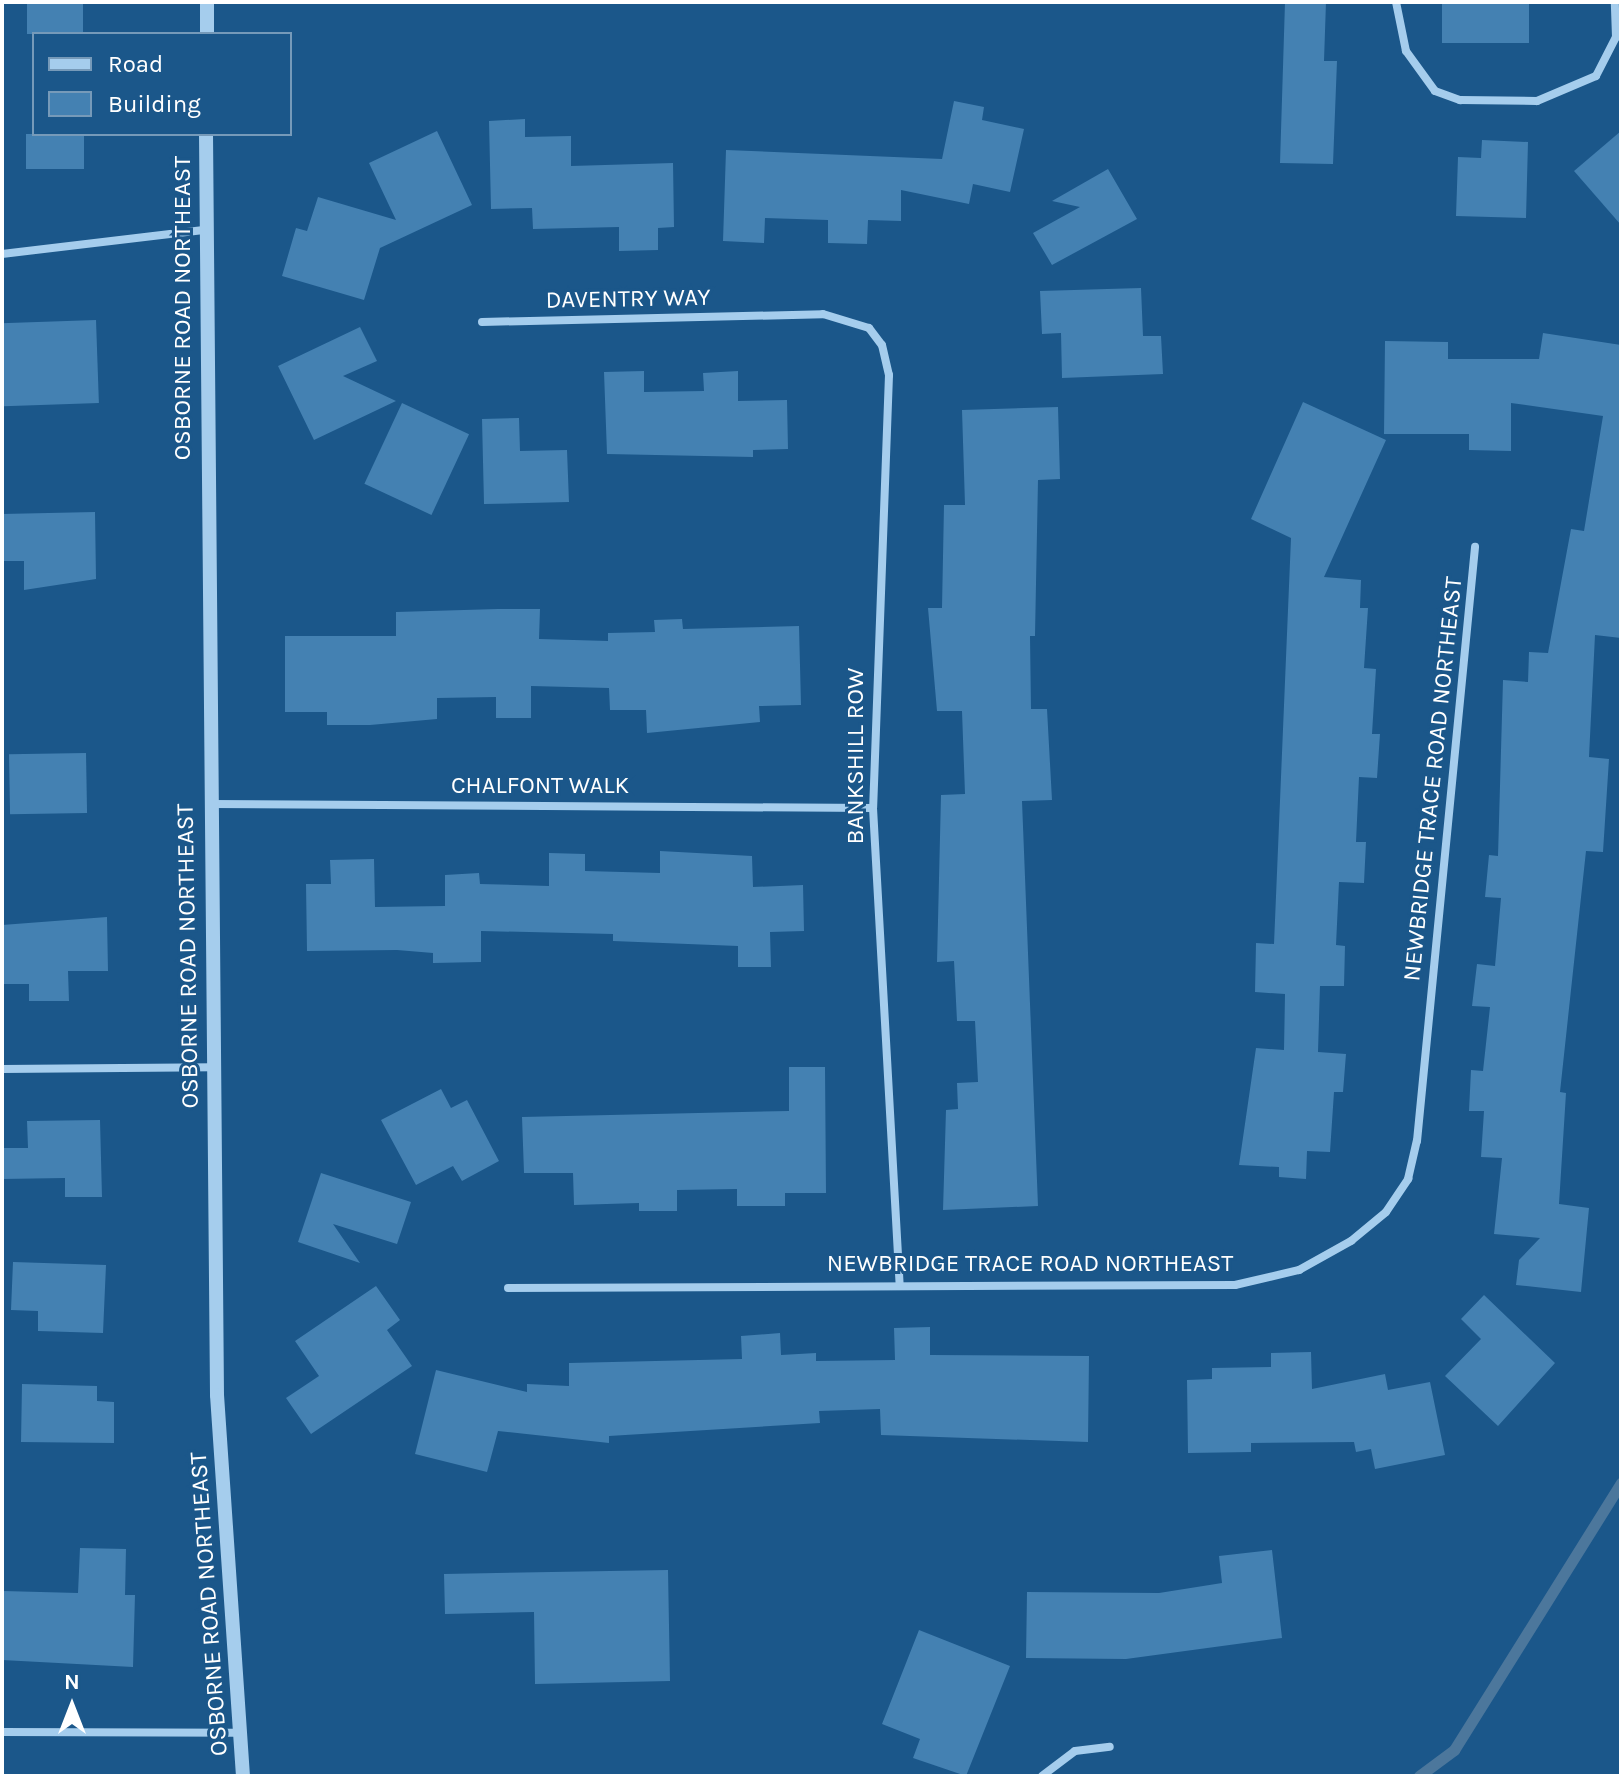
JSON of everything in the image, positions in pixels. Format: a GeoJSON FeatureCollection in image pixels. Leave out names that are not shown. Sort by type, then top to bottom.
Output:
{"type":"FeatureCollection","features":[{"type":"Feature","properties":{"kind":"street"},"geometry":{"type":"LineString","coordinates":[[207,2],[207,32]]}},
{"type":"Feature","properties":{"kind":"street"},"geometry":{"type":"LineString","coordinates":[[1396,2],[1406,51],[1435,91],[1460,100],[1537,101],[1596,76],[1616,37],[1615,2]]}},
{"type":"Feature","properties":{"kind":"street","name":"OSBORNE ROAD NORTHEAST"},"geometry":{"type":"LineString","coordinates":[[206,136],[206,804],[217,1395],[243,1776]]}},
{"type":"Feature","properties":{"kind":"street"},"geometry":{"type":"LineString","coordinates":[[2,254],[204,230]]}},
{"type":"Feature","properties":{"kind":"street","name":"BANKSHILL ROW"},"geometry":{"type":"LineString","coordinates":[[774,315],[823,314],[869,328],[889,375],[873,808],[900,1285]]}},
{"type":"Feature","properties":{"kind":"street","name":"DAVENTRY WAY"},"geometry":{"type":"LineString","coordinates":[[482,322],[774,315]]}},
{"type":"Feature","properties":{"kind":"street","name":"NEWBRIDGE TRACE ROAD NORTHEAST"},"geometry":{"type":"LineString","coordinates":[[508,1288],[1235,1285],[1299,1270],[1386,1212],[1408,1179],[1417,1141],[1475,547]]}},
{"type":"Feature","properties":{"kind":"street","name":"CHALFONT WALK"},"geometry":{"type":"LineString","coordinates":[[206,804],[873,808]]}},
{"type":"Feature","properties":{"kind":"street"},"geometry":{"type":"LineString","coordinates":[[2,1069],[213,1067]]}},
{"type":"Feature","properties":{"kind":"street"},"geometry":{"type":"LineString","coordinates":[[2,1732],[238,1733]]}},
{"type":"Feature","properties":{"kind":"street"},"geometry":{"type":"LineString","coordinates":[[1042,1776],[1075,1751],[1110,1747]]}},
{"type":"Feature","properties":{"kind":"building"},"geometry":{"type":"Polygon","coordinates":[[[27,2],[83,2],[83,32],[27,34],[27,2]]]}},
{"type":"Feature","properties":{"kind":"building"},"geometry":{"type":"Polygon","coordinates":[[[1285,2],[1326,2],[1324,61],[1337,61],[1333,164],[1280,163],[1285,2]]]}},
{"type":"Feature","properties":{"kind":"building"},"geometry":{"type":"Polygon","coordinates":[[[1442,2],[1529,2],[1529,43],[1442,43],[1442,2]]]}},
{"type":"Feature","properties":{"kind":"building"},"geometry":{"type":"Polygon","coordinates":[[[954,101],[984,107],[982,120],[1024,129],[1010,192],[973,184],[969,204],[901,190],[901,221],[868,220],[867,244],[828,243],[828,220],[765,218],[764,243],[723,241],[726,150],[942,159],[954,101]]]}},
{"type":"Feature","properties":{"kind":"building"},"geometry":{"type":"Polygon","coordinates":[[[525,119],[525,137],[571,136],[571,166],[673,163],[674,227],[658,228],[658,250],[619,251],[619,227],[533,229],[532,208],[491,209],[489,121],[525,119]]]}},
{"type":"Feature","properties":{"kind":"building"},"geometry":{"type":"Polygon","coordinates":[[[437,131],[472,205],[380,248],[364,300],[282,276],[296,228],[307,231],[318,197],[396,220],[369,163],[437,131]]]}},
{"type":"Feature","properties":{"kind":"building"},"geometry":{"type":"Polygon","coordinates":[[[1621,131],[1621,225],[1574,171],[1621,131]]]}},
{"type":"Feature","properties":{"kind":"building"},"geometry":{"type":"Polygon","coordinates":[[[26,134],[84,136],[84,169],[26,169],[26,134]]]}},
{"type":"Feature","properties":{"kind":"building"},"geometry":{"type":"Polygon","coordinates":[[[1482,140],[1528,142],[1526,218],[1456,216],[1458,157],[1481,158],[1482,140]]]}},
{"type":"Feature","properties":{"kind":"building"},"geometry":{"type":"Polygon","coordinates":[[[1108,169],[1137,219],[1052,265],[1033,233],[1080,207],[1052,201],[1108,169]]]}},
{"type":"Feature","properties":{"kind":"building"},"geometry":{"type":"Polygon","coordinates":[[[1141,288],[1143,336],[1161,336],[1163,374],[1062,378],[1061,333],[1042,334],[1040,291],[1141,288]]]}},
{"type":"Feature","properties":{"kind":"building"},"geometry":{"type":"Polygon","coordinates":[[[96,320],[99,403],[4,406],[2,323],[96,320]]]}},
{"type":"Feature","properties":{"kind":"building"},"geometry":{"type":"Polygon","coordinates":[[[360,327],[377,361],[343,376],[396,401],[314,440],[278,366],[360,327]]]}},
{"type":"Feature","properties":{"kind":"building"},"geometry":{"type":"Polygon","coordinates":[[[1543,333],[1621,345],[1621,638],[1595,635],[1589,757],[1609,759],[1603,852],[1586,851],[1560,1092],[1566,1093],[1559,1204],[1589,1208],[1581,1292],[1516,1285],[1519,1260],[1540,1238],[1494,1234],[1502,1158],[1481,1157],[1484,1111],[1469,1111],[1471,1070],[1483,1071],[1490,1007],[1472,1006],[1477,964],[1495,966],[1501,898],[1485,897],[1489,855],[1498,856],[1503,680],[1528,682],[1529,652],[1548,653],[1571,529],[1584,531],[1603,416],[1511,403],[1511,451],[1469,450],[1469,434],[1384,434],[1385,341],[1448,342],[1448,359],[1539,359],[1543,333]]]}},
{"type":"Feature","properties":{"kind":"building"},"geometry":{"type":"Polygon","coordinates":[[[644,371],[644,392],[704,391],[703,373],[738,371],[738,401],[787,400],[788,449],[753,450],[753,457],[607,454],[604,372],[644,371]]]}},
{"type":"Feature","properties":{"kind":"building"},"geometry":{"type":"Polygon","coordinates":[[[1303,402],[1386,440],[1324,577],[1361,580],[1360,608],[1368,608],[1364,668],[1376,669],[1372,734],[1380,734],[1377,778],[1359,777],[1356,842],[1366,842],[1364,883],[1339,882],[1336,945],[1345,946],[1344,986],[1320,986],[1318,1052],[1346,1054],[1343,1092],[1334,1092],[1330,1152],[1307,1151],[1306,1179],[1279,1177],[1279,1167],[1239,1165],[1256,1048],[1284,1050],[1285,994],[1255,992],[1256,943],[1274,944],[1291,538],[1251,519],[1303,402]]]}},
{"type":"Feature","properties":{"kind":"building"},"geometry":{"type":"Polygon","coordinates":[[[402,403],[469,434],[431,515],[364,484],[402,403]]]}},
{"type":"Feature","properties":{"kind":"building"},"geometry":{"type":"Polygon","coordinates":[[[1058,407],[1060,479],[1038,480],[1035,636],[1030,636],[1031,709],[1047,709],[1052,800],[1022,801],[1038,1206],[943,1210],[946,1110],[958,1109],[957,1083],[978,1082],[975,1021],[957,1021],[954,961],[937,962],[941,795],[965,794],[962,711],[937,711],[928,608],[942,608],[944,505],[965,505],[962,410],[1058,407]]]}},
{"type":"Feature","properties":{"kind":"building"},"geometry":{"type":"Polygon","coordinates":[[[519,418],[520,451],[567,450],[569,502],[484,504],[482,419],[519,418]]]}},
{"type":"Feature","properties":{"kind":"building"},"geometry":{"type":"Polygon","coordinates":[[[95,512],[96,579],[24,590],[24,561],[2,561],[2,514],[95,512]]]}},
{"type":"Feature","properties":{"kind":"building"},"geometry":{"type":"Polygon","coordinates":[[[540,609],[539,639],[608,641],[608,633],[655,632],[654,620],[682,619],[683,629],[799,626],[801,705],[759,706],[760,722],[647,733],[646,710],[610,710],[609,688],[531,686],[531,718],[496,718],[496,697],[437,698],[437,719],[370,725],[327,725],[327,712],[285,712],[285,636],[396,636],[396,612],[540,609]]]}},
{"type":"Feature","properties":{"kind":"building"},"geometry":{"type":"Polygon","coordinates":[[[86,753],[87,813],[10,814],[9,754],[86,753]]]}},
{"type":"Feature","properties":{"kind":"building"},"geometry":{"type":"Polygon","coordinates":[[[660,851],[752,856],[753,887],[803,885],[804,931],[770,932],[771,967],[738,967],[738,946],[613,941],[613,934],[481,931],[481,962],[433,963],[433,953],[397,950],[307,951],[306,884],[331,884],[330,860],[374,859],[375,907],[445,906],[445,875],[479,873],[480,884],[549,886],[549,853],[585,854],[585,871],[660,873],[660,851]]]}},
{"type":"Feature","properties":{"kind":"building"},"geometry":{"type":"Polygon","coordinates":[[[107,917],[108,971],[68,971],[69,1001],[29,1001],[29,984],[2,984],[2,925],[107,917]]]}},
{"type":"Feature","properties":{"kind":"building"},"geometry":{"type":"Polygon","coordinates":[[[789,1067],[825,1067],[826,1193],[785,1193],[785,1206],[737,1206],[737,1189],[677,1190],[677,1211],[639,1211],[639,1203],[574,1205],[573,1173],[524,1173],[522,1117],[789,1111],[789,1067]]]}},
{"type":"Feature","properties":{"kind":"building"},"geometry":{"type":"Polygon","coordinates":[[[441,1089],[451,1108],[467,1100],[499,1161],[462,1181],[453,1166],[416,1185],[381,1120],[441,1089]]]}},
{"type":"Feature","properties":{"kind":"building"},"geometry":{"type":"Polygon","coordinates":[[[100,1120],[102,1197],[65,1197],[65,1178],[2,1179],[2,1148],[28,1148],[27,1121],[100,1120]]]}},
{"type":"Feature","properties":{"kind":"building"},"geometry":{"type":"Polygon","coordinates":[[[321,1173],[411,1202],[397,1244],[333,1224],[360,1263],[298,1242],[321,1173]]]}},
{"type":"Feature","properties":{"kind":"building"},"geometry":{"type":"Polygon","coordinates":[[[13,1262],[106,1265],[103,1333],[38,1331],[38,1311],[11,1310],[13,1262]]]}},
{"type":"Feature","properties":{"kind":"building"},"geometry":{"type":"Polygon","coordinates":[[[376,1286],[400,1320],[387,1330],[412,1366],[311,1434],[286,1398],[319,1376],[295,1341],[376,1286]]]}},
{"type":"Feature","properties":{"kind":"building"},"geometry":{"type":"Polygon","coordinates":[[[1484,1295],[1555,1363],[1498,1426],[1445,1376],[1481,1339],[1461,1319],[1484,1295]]]}},
{"type":"Feature","properties":{"kind":"building"},"geometry":{"type":"Polygon","coordinates":[[[930,1327],[930,1355],[1089,1356],[1088,1442],[881,1435],[880,1409],[819,1411],[820,1423],[609,1436],[609,1443],[498,1431],[487,1472],[415,1454],[436,1370],[527,1392],[527,1384],[569,1386],[569,1363],[742,1359],[741,1336],[780,1333],[781,1355],[816,1353],[816,1361],[895,1360],[894,1328],[930,1327]]]}},
{"type":"Feature","properties":{"kind":"building"},"geometry":{"type":"Polygon","coordinates":[[[1311,1352],[1312,1389],[1385,1374],[1388,1390],[1430,1382],[1445,1455],[1375,1469],[1371,1449],[1356,1452],[1354,1442],[1251,1443],[1251,1452],[1188,1453],[1187,1380],[1212,1379],[1212,1368],[1271,1367],[1271,1353],[1311,1352]]]}},
{"type":"Feature","properties":{"kind":"building"},"geometry":{"type":"Polygon","coordinates":[[[22,1384],[97,1386],[97,1401],[114,1402],[114,1443],[21,1442],[22,1384]]]}},
{"type":"Feature","properties":{"kind":"building"},"geometry":{"type":"Polygon","coordinates":[[[80,1548],[126,1549],[125,1595],[135,1595],[133,1667],[2,1660],[3,1591],[78,1593],[80,1548]]]}},
{"type":"Feature","properties":{"kind":"building"},"geometry":{"type":"Polygon","coordinates":[[[1272,1550],[1282,1638],[1126,1659],[1026,1658],[1027,1592],[1159,1593],[1222,1583],[1219,1556],[1272,1550]]]}},
{"type":"Feature","properties":{"kind":"building"},"geometry":{"type":"Polygon","coordinates":[[[668,1570],[670,1681],[535,1684],[534,1612],[445,1614],[444,1574],[668,1570]]]}},
{"type":"Feature","properties":{"kind":"building"},"geometry":{"type":"Polygon","coordinates":[[[919,1630],[1010,1666],[966,1776],[913,1758],[920,1739],[882,1724],[919,1630]]]}},
{"type":"Feature","properties":{"kind":"waterway"},"geometry":{"type":"LineString","coordinates":[[1419,1776],[1454,1750],[1621,1483]]}}]}
